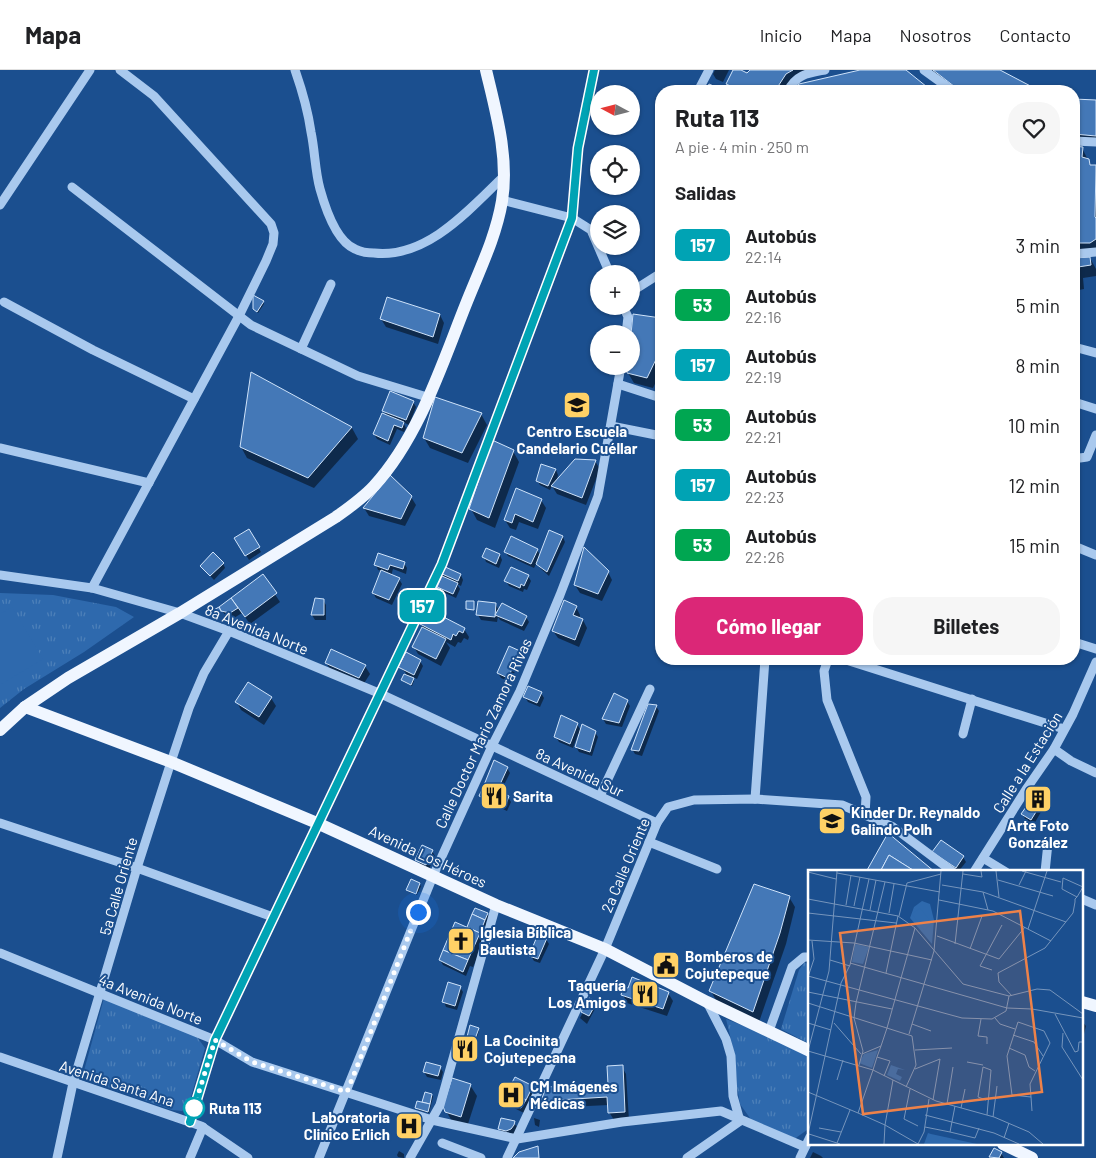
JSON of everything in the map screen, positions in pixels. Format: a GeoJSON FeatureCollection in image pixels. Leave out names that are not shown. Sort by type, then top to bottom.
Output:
{"type":"FeatureCollection","features":[{"type":"Feature","properties":{"kind":"main road"},"geometry":{"type":"LineString","coordinates":[[0,730],[24,707],[68,678],[180,613],[336,517],[357,502],[375,485],[393,462],[412,432],[427,397],[490,245],[502,200],[504,178],[501,137],[486,70]]}},
{"type":"Feature","properties":{"kind":"main road","name":"Avenida Los Héroes"},"geometry":{"type":"LineString","coordinates":[[24,707],[171,762],[317,823],[496,905],[605,949],[706,1002],[808,1050]]}},
{"type":"Feature","properties":{"kind":"main road"},"geometry":{"type":"LineString","coordinates":[[1007,1146],[1032,1158]]}},
{"type":"Feature","properties":{"kind":"street"},"geometry":{"type":"LineString","coordinates":[[0,205],[90,70]]}},
{"type":"Feature","properties":{"kind":"street"},"geometry":{"type":"LineString","coordinates":[[92,588],[239,316],[273,244],[274,233],[270,224],[154,96],[120,70]]}},
{"type":"Feature","properties":{"kind":"street"},"geometry":{"type":"LineString","coordinates":[[295,70],[303,93],[312,132],[319,186],[328,216],[344,240],[354,249],[384,254],[413,249],[435,236],[466,213],[504,178]]}},
{"type":"Feature","properties":{"kind":"street"},"geometry":{"type":"LineString","coordinates":[[190,1122],[215,1040],[442,564],[572,218],[578,148],[594,70]]}},
{"type":"Feature","properties":{"kind":"street"},"geometry":{"type":"LineString","coordinates":[[701,85],[709,70]]}},
{"type":"Feature","properties":{"kind":"street"},"geometry":{"type":"LineString","coordinates":[[792,85],[804,74],[825,70]]}},
{"type":"Feature","properties":{"kind":"street"},"geometry":{"type":"LineString","coordinates":[[924,70],[945,85]]}},
{"type":"Feature","properties":{"kind":"street"},"geometry":{"type":"LineString","coordinates":[[1080,141],[1096,142]]}},
{"type":"Feature","properties":{"kind":"street"},"geometry":{"type":"LineString","coordinates":[[72,187],[251,325],[358,376],[427,397]]}},
{"type":"Feature","properties":{"kind":"street"},"geometry":{"type":"LineString","coordinates":[[502,200],[572,218],[591,230],[606,265]]}},
{"type":"Feature","properties":{"kind":"street"},"geometry":{"type":"LineString","coordinates":[[1080,253],[1096,252]]}},
{"type":"Feature","properties":{"kind":"street"},"geometry":{"type":"LineString","coordinates":[[640,286],[655,277]]}},
{"type":"Feature","properties":{"kind":"street"},"geometry":{"type":"LineString","coordinates":[[301,349],[331,284]]}},
{"type":"Feature","properties":{"kind":"street"},"geometry":{"type":"LineString","coordinates":[[4,302],[93,350],[194,399]]}},
{"type":"Feature","properties":{"kind":"street"},"geometry":{"type":"LineString","coordinates":[[1080,349],[1096,353]]}},
{"type":"Feature","properties":{"kind":"street","name":"Calle Doctor Mario Zamora Rivas"},"geometry":{"type":"LineString","coordinates":[[319,1158],[433,876],[492,746],[520,691],[598,496],[619,375]]}},
{"type":"Feature","properties":{"kind":"street"},"geometry":{"type":"LineString","coordinates":[[618,384],[655,396]]}},
{"type":"Feature","properties":{"kind":"street"},"geometry":{"type":"LineString","coordinates":[[1080,404],[1096,409]]}},
{"type":"Feature","properties":{"kind":"street"},"geometry":{"type":"LineString","coordinates":[[611,426],[655,435]]}},
{"type":"Feature","properties":{"kind":"street"},"geometry":{"type":"LineString","coordinates":[[1080,458],[1087,457],[1096,436]]}},
{"type":"Feature","properties":{"kind":"street"},"geometry":{"type":"LineString","coordinates":[[0,448],[149,483]]}},
{"type":"Feature","properties":{"kind":"street"},"geometry":{"type":"LineString","coordinates":[[1080,548],[1096,555]]}},
{"type":"Feature","properties":{"kind":"street","name":"8a Avenida Norte"},"geometry":{"type":"LineString","coordinates":[[0,575],[92,588],[180,613],[229,631],[381,694],[492,746]]}},
{"type":"Feature","properties":{"kind":"street","name":"5a Calle Oriente"},"geometry":{"type":"LineString","coordinates":[[58,1158],[73,1083],[137,868],[171,762],[189,708],[204,673],[229,631]]}},
{"type":"Feature","properties":{"kind":"street"},"geometry":{"type":"LineString","coordinates":[[1080,644],[1096,649]]}},
{"type":"Feature","properties":{"kind":"street","name":"Calle a la Estación"},"geometry":{"type":"LineString","coordinates":[[975,870],[1054,749],[1073,714],[1096,662]]}},
{"type":"Feature","properties":{"kind":"street"},"geometry":{"type":"LineString","coordinates":[[755,799],[765,665]]}},
{"type":"Feature","properties":{"kind":"street"},"geometry":{"type":"LineString","coordinates":[[826,665],[824,671],[827,700],[866,797],[865,815]]}},
{"type":"Feature","properties":{"kind":"street"},"geometry":{"type":"LineString","coordinates":[[862,665],[1064,729]]}},
{"type":"Feature","properties":{"kind":"street"},"geometry":{"type":"LineString","coordinates":[[600,796],[650,689]]}},
{"type":"Feature","properties":{"kind":"street"},"geometry":{"type":"LineString","coordinates":[[964,734],[972,699]]}},
{"type":"Feature","properties":{"kind":"street","name":"8a Avenida Sur"},"geometry":{"type":"LineString","coordinates":[[492,746],[657,823]]}},
{"type":"Feature","properties":{"kind":"street"},"geometry":{"type":"LineString","coordinates":[[1054,749],[1071,761],[1096,773]]}},
{"type":"Feature","properties":{"kind":"street","name":"2a Calle Oriente"},"geometry":{"type":"LineString","coordinates":[[507,1158],[605,949],[657,823],[668,807],[694,800],[755,799],[842,805],[893,827],[950,870]]}},
{"type":"Feature","properties":{"kind":"street"},"geometry":{"type":"LineString","coordinates":[[0,823],[137,868],[273,917]]}},
{"type":"Feature","properties":{"kind":"street"},"geometry":{"type":"LineString","coordinates":[[649,842],[717,869]]}},
{"type":"Feature","properties":{"kind":"street"},"geometry":{"type":"LineString","coordinates":[[1045,870],[1048,843]]}},
{"type":"Feature","properties":{"kind":"street"},"geometry":{"type":"LineString","coordinates":[[983,858],[1003,870]]}},
{"type":"Feature","properties":{"kind":"street"},"geometry":{"type":"LineString","coordinates":[[1084,900],[1096,905]]}},
{"type":"Feature","properties":{"kind":"street"},"geometry":{"type":"LineString","coordinates":[[410,1158],[440,1105],[496,905]]}},
{"type":"Feature","properties":{"kind":"street","name":"4a Avenida Norte"},"geometry":{"type":"LineString","coordinates":[[0,953],[215,1040],[252,1062],[432,1120],[516,1138]]}},
{"type":"Feature","properties":{"kind":"street"},"geometry":{"type":"LineString","coordinates":[[769,1031],[792,967],[804,957],[808,957]]}},
{"type":"Feature","properties":{"kind":"street"},"geometry":{"type":"LineString","coordinates":[[706,1002],[726,1039],[731,1056],[733,1096],[740,1121]]}},
{"type":"Feature","properties":{"kind":"street","name":"Avenida Santa Ana"},"geometry":{"type":"LineString","coordinates":[[0,1057],[203,1126],[248,1158]]}},
{"type":"Feature","properties":{"kind":"street"},"geometry":{"type":"LineString","coordinates":[[516,1138],[622,1122],[715,1111],[728,1113],[740,1121],[805,1147]]}},
{"type":"Feature","properties":{"kind":"street"},"geometry":{"type":"LineString","coordinates":[[687,1158],[740,1121]]}},
{"type":"Feature","properties":{"kind":"street"},"geometry":{"type":"LineString","coordinates":[[190,1158],[203,1126]]}},
{"type":"Feature","properties":{"kind":"street"},"geometry":{"type":"LineString","coordinates":[[800,1158],[808,1141]]}},
{"type":"Feature","properties":{"kind":"street"},"geometry":{"type":"LineString","coordinates":[[442,1143],[481,1158]]}},
{"type":"Feature","properties":{"kind":"green space"},"geometry":{"type":"Polygon","coordinates":[[[0,593],[53,595],[116,607],[134,617],[84,652],[24,689],[0,708],[0,593]]]}},
{"type":"Feature","properties":{"kind":"green space"},"geometry":{"type":"Polygon","coordinates":[[[12,607],[43,659],[0,685],[0,614],[12,607]]]}},
{"type":"Feature","properties":{"kind":"green space"},"geometry":{"type":"Polygon","coordinates":[[[804,963],[808,964],[808,1043],[781,1029],[799,970],[804,963]]]}},
{"type":"Feature","properties":{"kind":"green space"},"geometry":{"type":"Polygon","coordinates":[[[104,998],[197,1037],[205,1048],[188,1107],[182,1111],[172,1110],[82,1078],[104,998]]]}},
{"type":"Feature","properties":{"kind":"green space"},"geometry":{"type":"Polygon","coordinates":[[[726,1019],[808,1055],[807,1130],[790,1142],[757,1128],[740,1104],[735,1056],[726,1019]]]}},
{"type":"Feature","properties":{"kind":"building"},"geometry":{"type":"Polygon","coordinates":[[[733,70],[741,70],[747,73],[750,70],[793,70],[786,74],[779,85],[726,84],[733,70]]]}},
{"type":"Feature","properties":{"kind":"building"},"geometry":{"type":"Polygon","coordinates":[[[860,70],[906,70],[925,85],[798,85],[860,70]]]}},
{"type":"Feature","properties":{"kind":"building"},"geometry":{"type":"Polygon","coordinates":[[[933,70],[1000,70],[1029,85],[952,85],[933,70]]]}},
{"type":"Feature","properties":{"kind":"building"},"geometry":{"type":"Polygon","coordinates":[[[1080,99],[1096,100],[1096,136],[1080,135],[1080,99]]]}},
{"type":"Feature","properties":{"kind":"building"},"geometry":{"type":"Polygon","coordinates":[[[1080,147],[1083,147],[1082,157],[1089,159],[1090,165],[1096,165],[1096,239],[1090,243],[1080,243],[1080,147]]]}},
{"type":"Feature","properties":{"kind":"building"},"geometry":{"type":"Polygon","coordinates":[[[1090,257],[1091,265],[1080,267],[1080,258],[1090,257]]]}},
{"type":"Feature","properties":{"kind":"building"},"geometry":{"type":"Polygon","coordinates":[[[253,295],[264,301],[257,312],[253,309],[253,295]]]}},
{"type":"Feature","properties":{"kind":"building"},"geometry":{"type":"Polygon","coordinates":[[[387,297],[440,314],[433,337],[380,319],[387,297]]]}},
{"type":"Feature","properties":{"kind":"building"},"geometry":{"type":"Polygon","coordinates":[[[633,315],[655,317],[655,361],[647,378],[635,375],[640,375],[640,325],[632,325],[633,315]]]}},
{"type":"Feature","properties":{"kind":"building"},"geometry":{"type":"Polygon","coordinates":[[[251,372],[352,427],[308,478],[240,447],[251,372]]]}},
{"type":"Feature","properties":{"kind":"building"},"geometry":{"type":"Polygon","coordinates":[[[390,391],[414,401],[406,420],[382,411],[390,391]]]}},
{"type":"Feature","properties":{"kind":"building"},"geometry":{"type":"Polygon","coordinates":[[[435,397],[482,413],[462,453],[423,438],[435,397]]]}},
{"type":"Feature","properties":{"kind":"building"},"geometry":{"type":"Polygon","coordinates":[[[382,413],[404,422],[402,428],[394,425],[388,441],[373,434],[382,413]]]}},
{"type":"Feature","properties":{"kind":"building"},"geometry":{"type":"Polygon","coordinates":[[[492,440],[514,450],[489,518],[469,509],[492,440]]]}},
{"type":"Feature","properties":{"kind":"building"},"geometry":{"type":"Polygon","coordinates":[[[575,459],[596,460],[582,498],[551,486],[575,459]]]}},
{"type":"Feature","properties":{"kind":"building"},"geometry":{"type":"Polygon","coordinates":[[[541,464],[556,469],[548,486],[536,481],[541,464]]]}},
{"type":"Feature","properties":{"kind":"building"},"geometry":{"type":"Polygon","coordinates":[[[390,475],[412,496],[401,519],[363,508],[390,475]]]}},
{"type":"Feature","properties":{"kind":"building"},"geometry":{"type":"Polygon","coordinates":[[[516,488],[542,499],[533,522],[515,514],[512,523],[504,520],[516,488]]]}},
{"type":"Feature","properties":{"kind":"building"},"geometry":{"type":"Polygon","coordinates":[[[249,529],[260,547],[245,556],[234,538],[249,529]]]}},
{"type":"Feature","properties":{"kind":"building"},"geometry":{"type":"Polygon","coordinates":[[[549,530],[563,536],[547,572],[536,564],[549,530]]]}},
{"type":"Feature","properties":{"kind":"building"},"geometry":{"type":"Polygon","coordinates":[[[511,536],[538,549],[531,564],[504,552],[511,536]]]}},
{"type":"Feature","properties":{"kind":"building"},"geometry":{"type":"Polygon","coordinates":[[[584,547],[609,571],[598,594],[574,585],[584,547]]]}},
{"type":"Feature","properties":{"kind":"building"},"geometry":{"type":"Polygon","coordinates":[[[486,548],[500,554],[496,564],[482,557],[486,548]]]}},
{"type":"Feature","properties":{"kind":"building"},"geometry":{"type":"Polygon","coordinates":[[[213,552],[224,563],[210,576],[200,566],[213,552]]]}},
{"type":"Feature","properties":{"kind":"building"},"geometry":{"type":"Polygon","coordinates":[[[378,553],[405,562],[403,569],[390,565],[388,570],[374,565],[378,553]]]}},
{"type":"Feature","properties":{"kind":"building"},"geometry":{"type":"Polygon","coordinates":[[[443,566],[461,574],[458,581],[440,573],[443,566]]]}},
{"type":"Feature","properties":{"kind":"building"},"geometry":{"type":"Polygon","coordinates":[[[511,567],[529,575],[524,586],[521,584],[520,588],[504,581],[511,567]]]}},
{"type":"Feature","properties":{"kind":"building"},"geometry":{"type":"Polygon","coordinates":[[[381,570],[400,578],[389,600],[372,593],[381,570]]]}},
{"type":"Feature","properties":{"kind":"building"},"geometry":{"type":"Polygon","coordinates":[[[263,574],[277,593],[245,617],[231,598],[263,574]]]}},
{"type":"Feature","properties":{"kind":"building"},"geometry":{"type":"Polygon","coordinates":[[[442,576],[458,583],[453,594],[437,587],[442,576]]]}},
{"type":"Feature","properties":{"kind":"building"},"geometry":{"type":"Polygon","coordinates":[[[434,587],[444,592],[440,602],[429,596],[434,587]]]}},
{"type":"Feature","properties":{"kind":"building"},"geometry":{"type":"Polygon","coordinates":[[[231,598],[238,608],[230,613],[221,611],[219,607],[231,598]]]}},
{"type":"Feature","properties":{"kind":"building"},"geometry":{"type":"Polygon","coordinates":[[[315,598],[324,599],[324,615],[311,615],[315,598]]]}},
{"type":"Feature","properties":{"kind":"building"},"geometry":{"type":"Polygon","coordinates":[[[564,600],[577,606],[573,615],[583,619],[575,640],[552,631],[564,600]]]}},
{"type":"Feature","properties":{"kind":"building"},"geometry":{"type":"Polygon","coordinates":[[[466,601],[474,601],[474,610],[466,609],[466,601]]]}},
{"type":"Feature","properties":{"kind":"building"},"geometry":{"type":"Polygon","coordinates":[[[478,601],[496,603],[495,617],[476,615],[478,601]]]}},
{"type":"Feature","properties":{"kind":"building"},"geometry":{"type":"Polygon","coordinates":[[[502,603],[527,616],[522,626],[495,615],[502,603]]]}},
{"type":"Feature","properties":{"kind":"building"},"geometry":{"type":"Polygon","coordinates":[[[219,607],[221,611],[217,620],[210,616],[210,612],[219,607]]]}},
{"type":"Feature","properties":{"kind":"building"},"geometry":{"type":"Polygon","coordinates":[[[426,608],[465,628],[463,633],[459,631],[456,636],[453,634],[451,640],[418,623],[426,608]]]}},
{"type":"Feature","properties":{"kind":"building"},"geometry":{"type":"Polygon","coordinates":[[[422,627],[446,639],[436,659],[412,647],[422,627]]]}},
{"type":"Feature","properties":{"kind":"building"},"geometry":{"type":"Polygon","coordinates":[[[509,646],[520,651],[508,678],[497,673],[509,646]]]}},
{"type":"Feature","properties":{"kind":"building"},"geometry":{"type":"Polygon","coordinates":[[[331,649],[366,665],[359,678],[325,663],[331,649]]]}},
{"type":"Feature","properties":{"kind":"building"},"geometry":{"type":"Polygon","coordinates":[[[406,652],[421,660],[414,675],[398,667],[406,652]]]}},
{"type":"Feature","properties":{"kind":"building"},"geometry":{"type":"Polygon","coordinates":[[[404,674],[414,678],[411,685],[401,680],[404,674]]]}},
{"type":"Feature","properties":{"kind":"building"},"geometry":{"type":"Polygon","coordinates":[[[248,682],[272,697],[259,717],[235,702],[248,682]]]}},
{"type":"Feature","properties":{"kind":"building"},"geometry":{"type":"Polygon","coordinates":[[[528,686],[542,692],[537,703],[523,697],[528,686]]]}},
{"type":"Feature","properties":{"kind":"building"},"geometry":{"type":"Polygon","coordinates":[[[614,693],[628,700],[619,723],[602,719],[614,693]]]}},
{"type":"Feature","properties":{"kind":"building"},"geometry":{"type":"Polygon","coordinates":[[[648,704],[657,705],[639,751],[631,750],[648,704]]]}},
{"type":"Feature","properties":{"kind":"building"},"geometry":{"type":"Polygon","coordinates":[[[561,715],[578,723],[570,744],[554,737],[561,715]]]}},
{"type":"Feature","properties":{"kind":"building"},"geometry":{"type":"Polygon","coordinates":[[[582,724],[596,731],[590,752],[575,747],[582,724]]]}},
{"type":"Feature","properties":{"kind":"building"},"geometry":{"type":"Polygon","coordinates":[[[494,760],[508,767],[497,791],[484,785],[494,760]]]}},
{"type":"Feature","properties":{"kind":"building","name":"Sarita"},"geometry":{"type":"Polygon","coordinates":[[[484,785],[509,796],[505,807],[479,796],[484,785]]]}},
{"type":"Feature","properties":{"kind":"building","name":"Arte Foto González"},"geometry":{"type":"Polygon","coordinates":[[[1037,791],[1046,798],[1039,807],[1031,800],[1037,791]]]}},
{"type":"Feature","properties":{"kind":"building"},"geometry":{"type":"Polygon","coordinates":[[[1031,800],[1039,807],[1031,820],[1021,814],[1031,800]]]}},
{"type":"Feature","properties":{"kind":"building"},"geometry":{"type":"Polygon","coordinates":[[[888,833],[933,870],[913,870],[889,855],[881,870],[867,870],[888,833]]]}},
{"type":"Feature","properties":{"kind":"building"},"geometry":{"type":"Polygon","coordinates":[[[941,840],[964,856],[956,868],[932,852],[941,840]]]}},
{"type":"Feature","properties":{"kind":"building"},"geometry":{"type":"Polygon","coordinates":[[[422,845],[433,850],[426,865],[415,860],[422,845]]]}},
{"type":"Feature","properties":{"kind":"building"},"geometry":{"type":"Polygon","coordinates":[[[889,855],[913,870],[881,870],[889,855]]]}},
{"type":"Feature","properties":{"kind":"building"},"geometry":{"type":"Polygon","coordinates":[[[411,879],[420,883],[416,894],[406,890],[411,879]]]}},
{"type":"Feature","properties":{"kind":"building"},"geometry":{"type":"Polygon","coordinates":[[[754,884],[790,896],[780,933],[753,1012],[709,991],[754,884]]]}},
{"type":"Feature","properties":{"kind":"building"},"geometry":{"type":"Polygon","coordinates":[[[475,908],[488,913],[485,920],[472,914],[475,908]]]}},
{"type":"Feature","properties":{"kind":"building"},"geometry":{"type":"Polygon","coordinates":[[[472,914],[485,920],[480,933],[467,927],[472,914]]]}},
{"type":"Feature","properties":{"kind":"building","name":"Iglesia Bíblica Bautista"},"geometry":{"type":"Polygon","coordinates":[[[455,922],[480,933],[468,960],[443,950],[455,922]]]}},
{"type":"Feature","properties":{"kind":"building"},"geometry":{"type":"Polygon","coordinates":[[[538,934],[547,938],[538,959],[529,956],[538,934]]]}},
{"type":"Feature","properties":{"kind":"building"},"geometry":{"type":"Polygon","coordinates":[[[443,950],[468,960],[463,972],[439,960],[443,950]]]}},
{"type":"Feature","properties":{"kind":"building","name":"Taquería Los Amigos"},"geometry":{"type":"Polygon","coordinates":[[[632,977],[669,992],[663,1009],[621,995],[623,987],[628,988],[632,977]]]}},
{"type":"Feature","properties":{"kind":"building"},"geometry":{"type":"Polygon","coordinates":[[[448,982],[461,986],[455,1006],[442,1002],[448,982]]]}},
{"type":"Feature","properties":{"kind":"building"},"geometry":{"type":"Polygon","coordinates":[[[589,998],[597,1002],[593,1009],[585,1005],[589,998]]]}},
{"type":"Feature","properties":{"kind":"building"},"geometry":{"type":"Polygon","coordinates":[[[585,1005],[593,1009],[589,1016],[581,1012],[585,1005]]]}},
{"type":"Feature","properties":{"kind":"building"},"geometry":{"type":"Polygon","coordinates":[[[470,1025],[479,1028],[475,1039],[467,1037],[470,1025]]]}},
{"type":"Feature","properties":{"kind":"building"},"geometry":{"type":"Polygon","coordinates":[[[426,1062],[441,1066],[438,1076],[423,1072],[426,1062]]]}},
{"type":"Feature","properties":{"kind":"building"},"geometry":{"type":"Polygon","coordinates":[[[623,1065],[625,1112],[608,1113],[607,1097],[541,1101],[546,1087],[608,1084],[607,1066],[623,1065]]]}},
{"type":"Feature","properties":{"kind":"building"},"geometry":{"type":"Polygon","coordinates":[[[515,1077],[533,1086],[526,1100],[508,1090],[515,1077]]]}},
{"type":"Feature","properties":{"kind":"building"},"geometry":{"type":"Polygon","coordinates":[[[452,1078],[471,1084],[461,1117],[445,1112],[443,1106],[452,1078]]]}},
{"type":"Feature","properties":{"kind":"building","name":"CM Imágenes Médicas"},"geometry":{"type":"Polygon","coordinates":[[[508,1090],[526,1100],[521,1108],[504,1100],[508,1090]]]}},
{"type":"Feature","properties":{"kind":"building"},"geometry":{"type":"Polygon","coordinates":[[[425,1092],[432,1094],[430,1104],[422,1102],[425,1092]]]}},
{"type":"Feature","properties":{"kind":"building"},"geometry":{"type":"Polygon","coordinates":[[[417,1101],[430,1104],[428,1112],[415,1108],[417,1101]]]}},
{"type":"Feature","properties":{"kind":"building","name":"Laboratoria Clinico Erlich"},"geometry":{"type":"Polygon","coordinates":[[[404,1118],[418,1124],[414,1135],[399,1128],[404,1118]]]}},
{"type":"Feature","properties":{"kind":"building"},"geometry":{"type":"Polygon","coordinates":[[[501,1118],[515,1121],[511,1129],[506,1131],[498,1129],[501,1118]]]}},
{"type":"Feature","properties":{"kind":"building"},"geometry":{"type":"Polygon","coordinates":[[[538,1146],[539,1158],[513,1158],[519,1152],[538,1146]]]}},
{"type":"Feature","properties":{"kind":"building"},"geometry":{"type":"Polygon","coordinates":[[[994,1148],[1002,1152],[999,1158],[989,1157],[994,1148]]]}},
{"type":"Feature","properties":{"kind":"bus line","name":"157"},"geometry":{"type":"LineString","coordinates":[[190,1122],[215,1040],[442,564],[572,218],[578,148],[594,70]]}},
{"type":"Feature","properties":{"kind":"place","name":"Centro Escuela Candelario Cuéllar"},"geometry":{"type":"Point","coordinates":[577,405]}},
{"type":"Feature","properties":{"kind":"place","name":"Sarita"},"geometry":{"type":"Point","coordinates":[494,796]}},
{"type":"Feature","properties":{"kind":"place","name":"Arte Foto González"},"geometry":{"type":"Point","coordinates":[1038,799]}},
{"type":"Feature","properties":{"kind":"place","name":"Kinder Dr. Reynaldo Galindo Polh"},"geometry":{"type":"Point","coordinates":[832,821]}},
{"type":"Feature","properties":{"kind":"place","name":"Iglesia Bíblica Bautista"},"geometry":{"type":"Point","coordinates":[461,941]}},
{"type":"Feature","properties":{"kind":"place","name":"Bomberos de Cojutepeque"},"geometry":{"type":"Point","coordinates":[666,965]}},
{"type":"Feature","properties":{"kind":"place","name":"Taquería Los Amigos"},"geometry":{"type":"Point","coordinates":[645,994]}},
{"type":"Feature","properties":{"kind":"place","name":"La Cocinita Cojutepecana"},"geometry":{"type":"Point","coordinates":[465,1049]}},
{"type":"Feature","properties":{"kind":"place","name":"CM Imágenes Médicas"},"geometry":{"type":"Point","coordinates":[511,1095]}},
{"type":"Feature","properties":{"kind":"place","name":"Ruta 113"},"geometry":{"type":"Point","coordinates":[194,1108]}},
{"type":"Feature","properties":{"kind":"place","name":"Laboratoria Clinico Erlich"},"geometry":{"type":"Point","coordinates":[409,1126]}},
{"type":"Feature","properties":{"kind":"route"},"geometry":{"type":"LineString","coordinates":[[194,1108],[215,1040],[252,1062],[347,1092],[418,912]]}}]}
